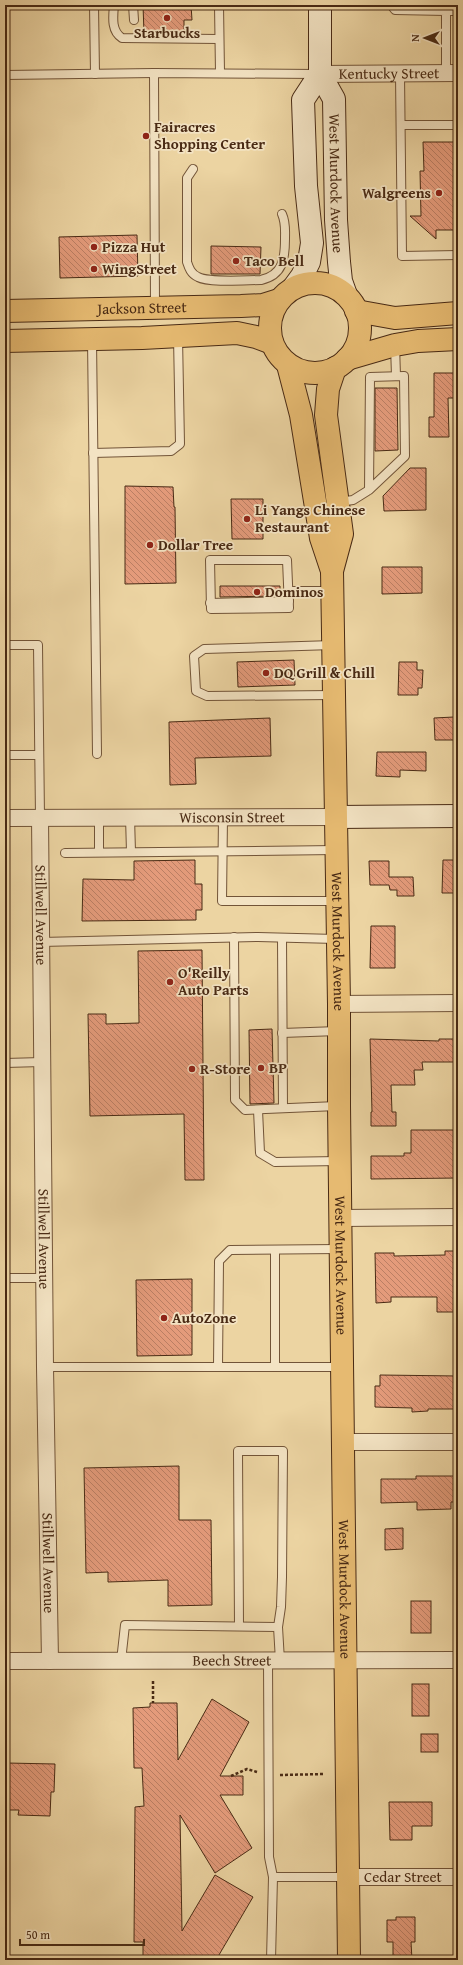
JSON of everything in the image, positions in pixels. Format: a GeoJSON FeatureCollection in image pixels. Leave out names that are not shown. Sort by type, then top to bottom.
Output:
{"type":"FeatureCollection","features":[{"type":"Feature","properties":{"kind":"main road","name":"West Murdock Avenue"},"geometry":{"type":"LineString","coordinates":[[320,5],[320,74],[334,99],[336,226],[341,281],[351,303]]}},
{"type":"Feature","properties":{"kind":"main road","name":"West Murdock Avenue"},"geometry":{"type":"LineString","coordinates":[[286,293],[302,276],[308,262],[312,243],[306,186],[303,100],[320,74]]}},
{"type":"Feature","properties":{"kind":"main road"},"geometry":{"type":"LineString","coordinates":[[341,364],[355,348],[359,336],[360,323],[351,303],[333,286],[320,282],[307,283],[286,293],[271,313],[269,328],[272,343],[278,355],[288,365],[299,370],[311,373],[323,372],[395,345],[418,341],[458,339]]}},
{"type":"Feature","properties":{"kind":"main road","name":"Jackson Street"},"geometry":{"type":"LineString","coordinates":[[5,310],[263,305],[286,293]]}},
{"type":"Feature","properties":{"kind":"main road"},"geometry":{"type":"LineString","coordinates":[[351,303],[395,318],[458,313]]}},
{"type":"Feature","properties":{"kind":"main road","name":"Jackson Street"},"geometry":{"type":"LineString","coordinates":[[5,341],[238,333],[256,337],[272,343]]}},
{"type":"Feature","properties":{"kind":"main road","name":"West Murdock Avenue"},"geometry":{"type":"LineString","coordinates":[[341,364],[328,389],[326,415],[339,502],[342,534],[333,581],[340,1031],[339,1106],[349,1960]]}},
{"type":"Feature","properties":{"kind":"main road","name":"West Murdock Avenue"},"geometry":{"type":"LineString","coordinates":[[288,365],[301,415],[321,538],[333,581]]}},
{"type":"Feature","properties":{"kind":"main road","name":"Wisconsin Street"},"geometry":{"type":"LineString","coordinates":[[336,817],[458,816]]}},
{"type":"Feature","properties":{"kind":"street","name":"Kentucky Street"},"geometry":{"type":"LineString","coordinates":[[320,74],[452,73]]}},
{"type":"Feature","properties":{"kind":"street","name":"Stillwell Avenue"},"geometry":{"type":"LineString","coordinates":[[40,817],[45,1367],[50,1660]]}},
{"type":"Feature","properties":{"kind":"street","name":"Wisconsin Street"},"geometry":{"type":"LineString","coordinates":[[5,818],[336,817]]}},
{"type":"Feature","properties":{"kind":"street"},"geometry":{"type":"LineString","coordinates":[[339,1004],[458,1003]]}},
{"type":"Feature","properties":{"kind":"street"},"geometry":{"type":"LineString","coordinates":[[341,1218],[458,1216]]}},
{"type":"Feature","properties":{"kind":"street"},"geometry":{"type":"LineString","coordinates":[[343,1442],[458,1442]]}},
{"type":"Feature","properties":{"kind":"street","name":"Beech Street"},"geometry":{"type":"LineString","coordinates":[[5,1661],[274,1661],[345,1659],[458,1660]]}},
{"type":"Feature","properties":{"kind":"street","name":"Cedar Street"},"geometry":{"type":"LineString","coordinates":[[348,1877],[458,1877]]}},
{"type":"Feature","properties":{"kind":"lane"},"geometry":{"type":"LineString","coordinates":[[94,5],[94,74]]}},
{"type":"Feature","properties":{"kind":"lane"},"geometry":{"type":"LineString","coordinates":[[114,5],[114,27],[116,32],[122,38],[128,40],[219,39]]}},
{"type":"Feature","properties":{"kind":"lane"},"geometry":{"type":"LineString","coordinates":[[134,5],[134,20]]}},
{"type":"Feature","properties":{"kind":"lane"},"geometry":{"type":"LineString","coordinates":[[219,5],[220,73]]}},
{"type":"Feature","properties":{"kind":"lane"},"geometry":{"type":"LineString","coordinates":[[392,5],[395,10],[458,11]]}},
{"type":"Feature","properties":{"kind":"lane"},"geometry":{"type":"LineString","coordinates":[[446,11],[452,73]]}},
{"type":"Feature","properties":{"kind":"lane"},"geometry":{"type":"LineString","coordinates":[[154,73],[155,308]]}},
{"type":"Feature","properties":{"kind":"lane"},"geometry":{"type":"LineString","coordinates":[[5,74],[320,74]]}},
{"type":"Feature","properties":{"kind":"lane"},"geometry":{"type":"LineString","coordinates":[[400,74],[402,256],[458,255]]}},
{"type":"Feature","properties":{"kind":"lane"},"geometry":{"type":"LineString","coordinates":[[401,125],[458,125]]}},
{"type":"Feature","properties":{"kind":"lane"},"geometry":{"type":"LineString","coordinates":[[193,169],[186,178],[187,262],[189,269],[199,278],[208,280],[261,280],[278,272],[284,261],[285,250],[285,221],[282,214]]}},
{"type":"Feature","properties":{"kind":"lane"},"geometry":{"type":"LineString","coordinates":[[93,453],[171,451],[180,444],[178,336]]}},
{"type":"Feature","properties":{"kind":"lane"},"geometry":{"type":"LineString","coordinates":[[92,339],[97,754]]}},
{"type":"Feature","properties":{"kind":"lane"},"geometry":{"type":"LineString","coordinates":[[395,345],[396,376]]}},
{"type":"Feature","properties":{"kind":"lane"},"geometry":{"type":"LineString","coordinates":[[339,502],[353,500],[369,490],[405,456],[401,436],[401,399],[404,376],[370,377],[372,400],[372,437],[369,490]]}},
{"type":"Feature","properties":{"kind":"lane"},"geometry":{"type":"LineString","coordinates":[[210,560],[287,560],[289,591],[289,608],[211,609],[210,560]]}},
{"type":"Feature","properties":{"kind":"lane"},"geometry":{"type":"LineString","coordinates":[[289,591],[333,581]]}},
{"type":"Feature","properties":{"kind":"lane"},"geometry":{"type":"LineString","coordinates":[[5,645],[38,645],[40,817]]}},
{"type":"Feature","properties":{"kind":"lane"},"geometry":{"type":"LineString","coordinates":[[334,645],[204,649],[194,656],[196,691],[207,696],[334,695]]}},
{"type":"Feature","properties":{"kind":"lane"},"geometry":{"type":"LineString","coordinates":[[5,755],[39,755]]}},
{"type":"Feature","properties":{"kind":"lane"},"geometry":{"type":"LineString","coordinates":[[99,817],[99,852]]}},
{"type":"Feature","properties":{"kind":"lane"},"geometry":{"type":"LineString","coordinates":[[130,817],[131,852]]}},
{"type":"Feature","properties":{"kind":"lane"},"geometry":{"type":"LineString","coordinates":[[223,817],[222,901],[338,901]]}},
{"type":"Feature","properties":{"kind":"lane"},"geometry":{"type":"LineString","coordinates":[[64,853],[223,850],[337,850]]}},
{"type":"Feature","properties":{"kind":"lane"},"geometry":{"type":"LineString","coordinates":[[41,942],[234,937],[338,940]]}},
{"type":"Feature","properties":{"kind":"lane"},"geometry":{"type":"LineString","coordinates":[[234,937],[235,1100],[245,1110],[339,1106]]}},
{"type":"Feature","properties":{"kind":"lane"},"geometry":{"type":"LineString","coordinates":[[282,938],[283,1108]]}},
{"type":"Feature","properties":{"kind":"lane"},"geometry":{"type":"LineString","coordinates":[[282,1033],[340,1031]]}},
{"type":"Feature","properties":{"kind":"lane"},"geometry":{"type":"LineString","coordinates":[[5,1062],[42,1062]]}},
{"type":"Feature","properties":{"kind":"lane"},"geometry":{"type":"LineString","coordinates":[[258,1110],[260,1153],[275,1162],[340,1161]]}},
{"type":"Feature","properties":{"kind":"lane"},"geometry":{"type":"LineString","coordinates":[[218,1367],[219,1261],[230,1250],[341,1249]]}},
{"type":"Feature","properties":{"kind":"lane"},"geometry":{"type":"LineString","coordinates":[[275,1367],[276,1250]]}},
{"type":"Feature","properties":{"kind":"lane"},"geometry":{"type":"LineString","coordinates":[[5,1278],[44,1278]]}},
{"type":"Feature","properties":{"kind":"lane"},"geometry":{"type":"LineString","coordinates":[[45,1367],[343,1367]]}},
{"type":"Feature","properties":{"kind":"lane"},"geometry":{"type":"LineString","coordinates":[[239,1626],[238,1451],[284,1451],[281,1607],[274,1661],[269,1857],[273,1877],[271,1960]]}},
{"type":"Feature","properties":{"kind":"lane"},"geometry":{"type":"LineString","coordinates":[[121,1661],[125,1625],[278,1627]]}},
{"type":"Feature","properties":{"kind":"lane"},"geometry":{"type":"LineString","coordinates":[[273,1877],[348,1877]]}},
{"type":"Feature","properties":{"kind":"path"},"geometry":{"type":"LineString","coordinates":[[153,1681],[154,1703]]}},
{"type":"Feature","properties":{"kind":"path"},"geometry":{"type":"LineString","coordinates":[[280,1775],[325,1774]]}},
{"type":"Feature","properties":{"kind":"building"},"geometry":{"type":"Polygon","coordinates":[[[143,5],[191,5],[192,20],[184,20],[184,32],[144,33],[143,5]]]}},
{"type":"Feature","properties":{"kind":"building","name":"Walgreens"},"geometry":{"type":"Polygon","coordinates":[[[423,142],[458,142],[458,230],[436,230],[436,239],[410,216],[421,216],[420,171],[424,171],[423,142]]]}},
{"type":"Feature","properties":{"kind":"building"},"geometry":{"type":"Polygon","coordinates":[[[137,235],[138,276],[60,278],[59,237],[137,235]]]}},
{"type":"Feature","properties":{"kind":"building","name":"Taco Bell"},"geometry":{"type":"Polygon","coordinates":[[[211,246],[261,247],[260,274],[211,274],[211,246]]]}},
{"type":"Feature","properties":{"kind":"building"},"geometry":{"type":"Polygon","coordinates":[[[434,373],[456,373],[457,398],[448,398],[449,437],[429,437],[429,417],[434,417],[434,373]]]}},
{"type":"Feature","properties":{"kind":"building"},"geometry":{"type":"Polygon","coordinates":[[[375,388],[397,388],[398,450],[375,451],[375,388]]]}},
{"type":"Feature","properties":{"kind":"building"},"geometry":{"type":"Polygon","coordinates":[[[410,468],[426,468],[426,510],[384,511],[383,496],[410,468]]]}},
{"type":"Feature","properties":{"kind":"building","name":"Dollar Tree"},"geometry":{"type":"Polygon","coordinates":[[[125,486],[173,487],[175,507],[176,583],[125,584],[125,486]]]}},
{"type":"Feature","properties":{"kind":"building","name":"Li Yangs Chinese Restaurant"},"geometry":{"type":"Polygon","coordinates":[[[231,499],[263,499],[263,539],[232,539],[231,499]]]}},
{"type":"Feature","properties":{"kind":"building"},"geometry":{"type":"Polygon","coordinates":[[[382,567],[422,567],[422,593],[382,594],[382,567]]]}},
{"type":"Feature","properties":{"kind":"building"},"geometry":{"type":"Polygon","coordinates":[[[220,586],[280,586],[280,596],[220,597],[220,586]]]}},
{"type":"Feature","properties":{"kind":"building","name":"DQ Grill & Chill"},"geometry":{"type":"Polygon","coordinates":[[[294,660],[295,685],[238,687],[237,662],[294,660]]]}},
{"type":"Feature","properties":{"kind":"building"},"geometry":{"type":"Polygon","coordinates":[[[399,662],[417,662],[417,670],[423,670],[422,688],[418,688],[418,695],[398,695],[399,662]]]}},
{"type":"Feature","properties":{"kind":"building"},"geometry":{"type":"Polygon","coordinates":[[[454,717],[455,740],[435,740],[434,718],[454,717]]]}},
{"type":"Feature","properties":{"kind":"building"},"geometry":{"type":"Polygon","coordinates":[[[270,718],[271,756],[195,758],[196,784],[170,785],[169,722],[270,718]]]}},
{"type":"Feature","properties":{"kind":"building"},"geometry":{"type":"Polygon","coordinates":[[[377,752],[426,752],[426,771],[400,770],[400,777],[376,776],[377,752]]]}},
{"type":"Feature","properties":{"kind":"building"},"geometry":{"type":"Polygon","coordinates":[[[195,860],[195,884],[202,884],[202,910],[196,910],[196,920],[82,921],[83,879],[134,880],[134,861],[195,860]]]}},
{"type":"Feature","properties":{"kind":"building"},"geometry":{"type":"Polygon","coordinates":[[[443,860],[458,860],[458,893],[442,893],[443,860]]]}},
{"type":"Feature","properties":{"kind":"building"},"geometry":{"type":"Polygon","coordinates":[[[369,861],[389,861],[389,877],[413,877],[414,896],[397,896],[397,890],[390,890],[389,885],[370,885],[369,861]]]}},
{"type":"Feature","properties":{"kind":"building"},"geometry":{"type":"Polygon","coordinates":[[[371,926],[395,926],[395,968],[370,968],[371,926]]]}},
{"type":"Feature","properties":{"kind":"building"},"geometry":{"type":"Polygon","coordinates":[[[202,950],[204,1180],[185,1180],[184,1114],[90,1116],[88,1014],[106,1014],[106,1024],[139,1023],[138,951],[202,950]]]}},
{"type":"Feature","properties":{"kind":"building"},"geometry":{"type":"Polygon","coordinates":[[[272,1029],[274,1103],[250,1104],[249,1030],[272,1029]]]}},
{"type":"Feature","properties":{"kind":"building"},"geometry":{"type":"Polygon","coordinates":[[[370,1039],[439,1041],[439,1039],[456,1039],[456,1048],[458,1048],[458,1062],[422,1062],[423,1070],[414,1070],[415,1085],[391,1085],[392,1112],[396,1112],[396,1126],[371,1126],[370,1039]]]}},
{"type":"Feature","properties":{"kind":"building"},"geometry":{"type":"Polygon","coordinates":[[[411,1130],[458,1130],[458,1178],[371,1179],[371,1156],[404,1156],[404,1153],[411,1153],[411,1130]]]}},
{"type":"Feature","properties":{"kind":"building"},"geometry":{"type":"Polygon","coordinates":[[[445,1251],[458,1251],[458,1276],[455,1276],[455,1312],[437,1312],[437,1297],[391,1297],[391,1302],[376,1303],[375,1253],[394,1253],[394,1256],[445,1255],[445,1251]]]}},
{"type":"Feature","properties":{"kind":"building","name":"AutoZone"},"geometry":{"type":"Polygon","coordinates":[[[192,1279],[192,1355],[137,1356],[136,1280],[192,1279]]]}},
{"type":"Feature","properties":{"kind":"building"},"geometry":{"type":"Polygon","coordinates":[[[380,1375],[458,1376],[458,1409],[428,1409],[428,1411],[412,1412],[412,1408],[375,1407],[375,1386],[380,1386],[380,1375]]]}},
{"type":"Feature","properties":{"kind":"building"},"geometry":{"type":"Polygon","coordinates":[[[179,1466],[179,1520],[211,1520],[212,1605],[168,1606],[168,1580],[108,1582],[108,1572],[86,1573],[84,1468],[179,1466]]]}},
{"type":"Feature","properties":{"kind":"building"},"geometry":{"type":"Polygon","coordinates":[[[416,1476],[458,1476],[458,1502],[451,1502],[451,1509],[417,1510],[417,1502],[381,1503],[381,1479],[416,1479],[416,1476]]]}},
{"type":"Feature","properties":{"kind":"building"},"geometry":{"type":"Polygon","coordinates":[[[403,1528],[403,1549],[385,1550],[385,1529],[403,1528]]]}},
{"type":"Feature","properties":{"kind":"building"},"geometry":{"type":"Polygon","coordinates":[[[411,1601],[431,1601],[431,1633],[411,1633],[411,1601]]]}},
{"type":"Feature","properties":{"kind":"building"},"geometry":{"type":"Polygon","coordinates":[[[412,1684],[429,1684],[429,1716],[412,1716],[412,1684]]]}},
{"type":"Feature","properties":{"kind":"building"},"geometry":{"type":"Polygon","coordinates":[[[212,1699],[249,1722],[220,1776],[243,1776],[243,1795],[220,1795],[252,1848],[215,1873],[180,1815],[182,1931],[215,1875],[253,1897],[216,1960],[143,1960],[143,1942],[134,1942],[135,1807],[144,1806],[142,1768],[134,1768],[133,1708],[150,1707],[150,1703],[177,1703],[178,1760],[212,1699]]]}},
{"type":"Feature","properties":{"kind":"building"},"geometry":{"type":"Polygon","coordinates":[[[421,1734],[438,1734],[438,1752],[421,1752],[421,1734]]]}},
{"type":"Feature","properties":{"kind":"building"},"geometry":{"type":"Polygon","coordinates":[[[7,1763],[55,1764],[54,1792],[51,1792],[50,1816],[18,1815],[19,1810],[8,1810],[7,1763]]]}},
{"type":"Feature","properties":{"kind":"building"},"geometry":{"type":"Polygon","coordinates":[[[389,1802],[432,1802],[432,1826],[412,1826],[412,1840],[390,1840],[389,1802]]]}},
{"type":"Feature","properties":{"kind":"building"},"geometry":{"type":"Polygon","coordinates":[[[396,1917],[415,1917],[415,1942],[411,1942],[412,1960],[393,1960],[393,1942],[387,1942],[387,1920],[396,1920],[396,1917]]]}},
{"type":"Feature","properties":{"kind":"place","name":"Starbucks"},"geometry":{"type":"Point","coordinates":[167,18]}},
{"type":"Feature","properties":{"kind":"place","name":"Fairacres Shopping Center"},"geometry":{"type":"Point","coordinates":[146,136]}},
{"type":"Feature","properties":{"kind":"place","name":"Walgreens"},"geometry":{"type":"Point","coordinates":[439,193]}},
{"type":"Feature","properties":{"kind":"place","name":"Pizza Hut"},"geometry":{"type":"Point","coordinates":[94,247]}},
{"type":"Feature","properties":{"kind":"place","name":"Taco Bell"},"geometry":{"type":"Point","coordinates":[236,261]}},
{"type":"Feature","properties":{"kind":"place","name":"WingStreet"},"geometry":{"type":"Point","coordinates":[94,269]}},
{"type":"Feature","properties":{"kind":"place","name":"Li Yangs Chinese Restaurant"},"geometry":{"type":"Point","coordinates":[247,519]}},
{"type":"Feature","properties":{"kind":"place","name":"Dollar Tree"},"geometry":{"type":"Point","coordinates":[150,545]}},
{"type":"Feature","properties":{"kind":"place","name":"Dominos"},"geometry":{"type":"Point","coordinates":[257,592]}},
{"type":"Feature","properties":{"kind":"place","name":"DQ Grill & Chill"},"geometry":{"type":"Point","coordinates":[266,673]}},
{"type":"Feature","properties":{"kind":"place","name":"O'Reilly Auto Parts"},"geometry":{"type":"Point","coordinates":[170,982]}},
{"type":"Feature","properties":{"kind":"place","name":"BP"},"geometry":{"type":"Point","coordinates":[261,1068]}},
{"type":"Feature","properties":{"kind":"place","name":"R-Store"},"geometry":{"type":"Point","coordinates":[192,1069]}},
{"type":"Feature","properties":{"kind":"place","name":"AutoZone"},"geometry":{"type":"Point","coordinates":[164,1318]}}]}
